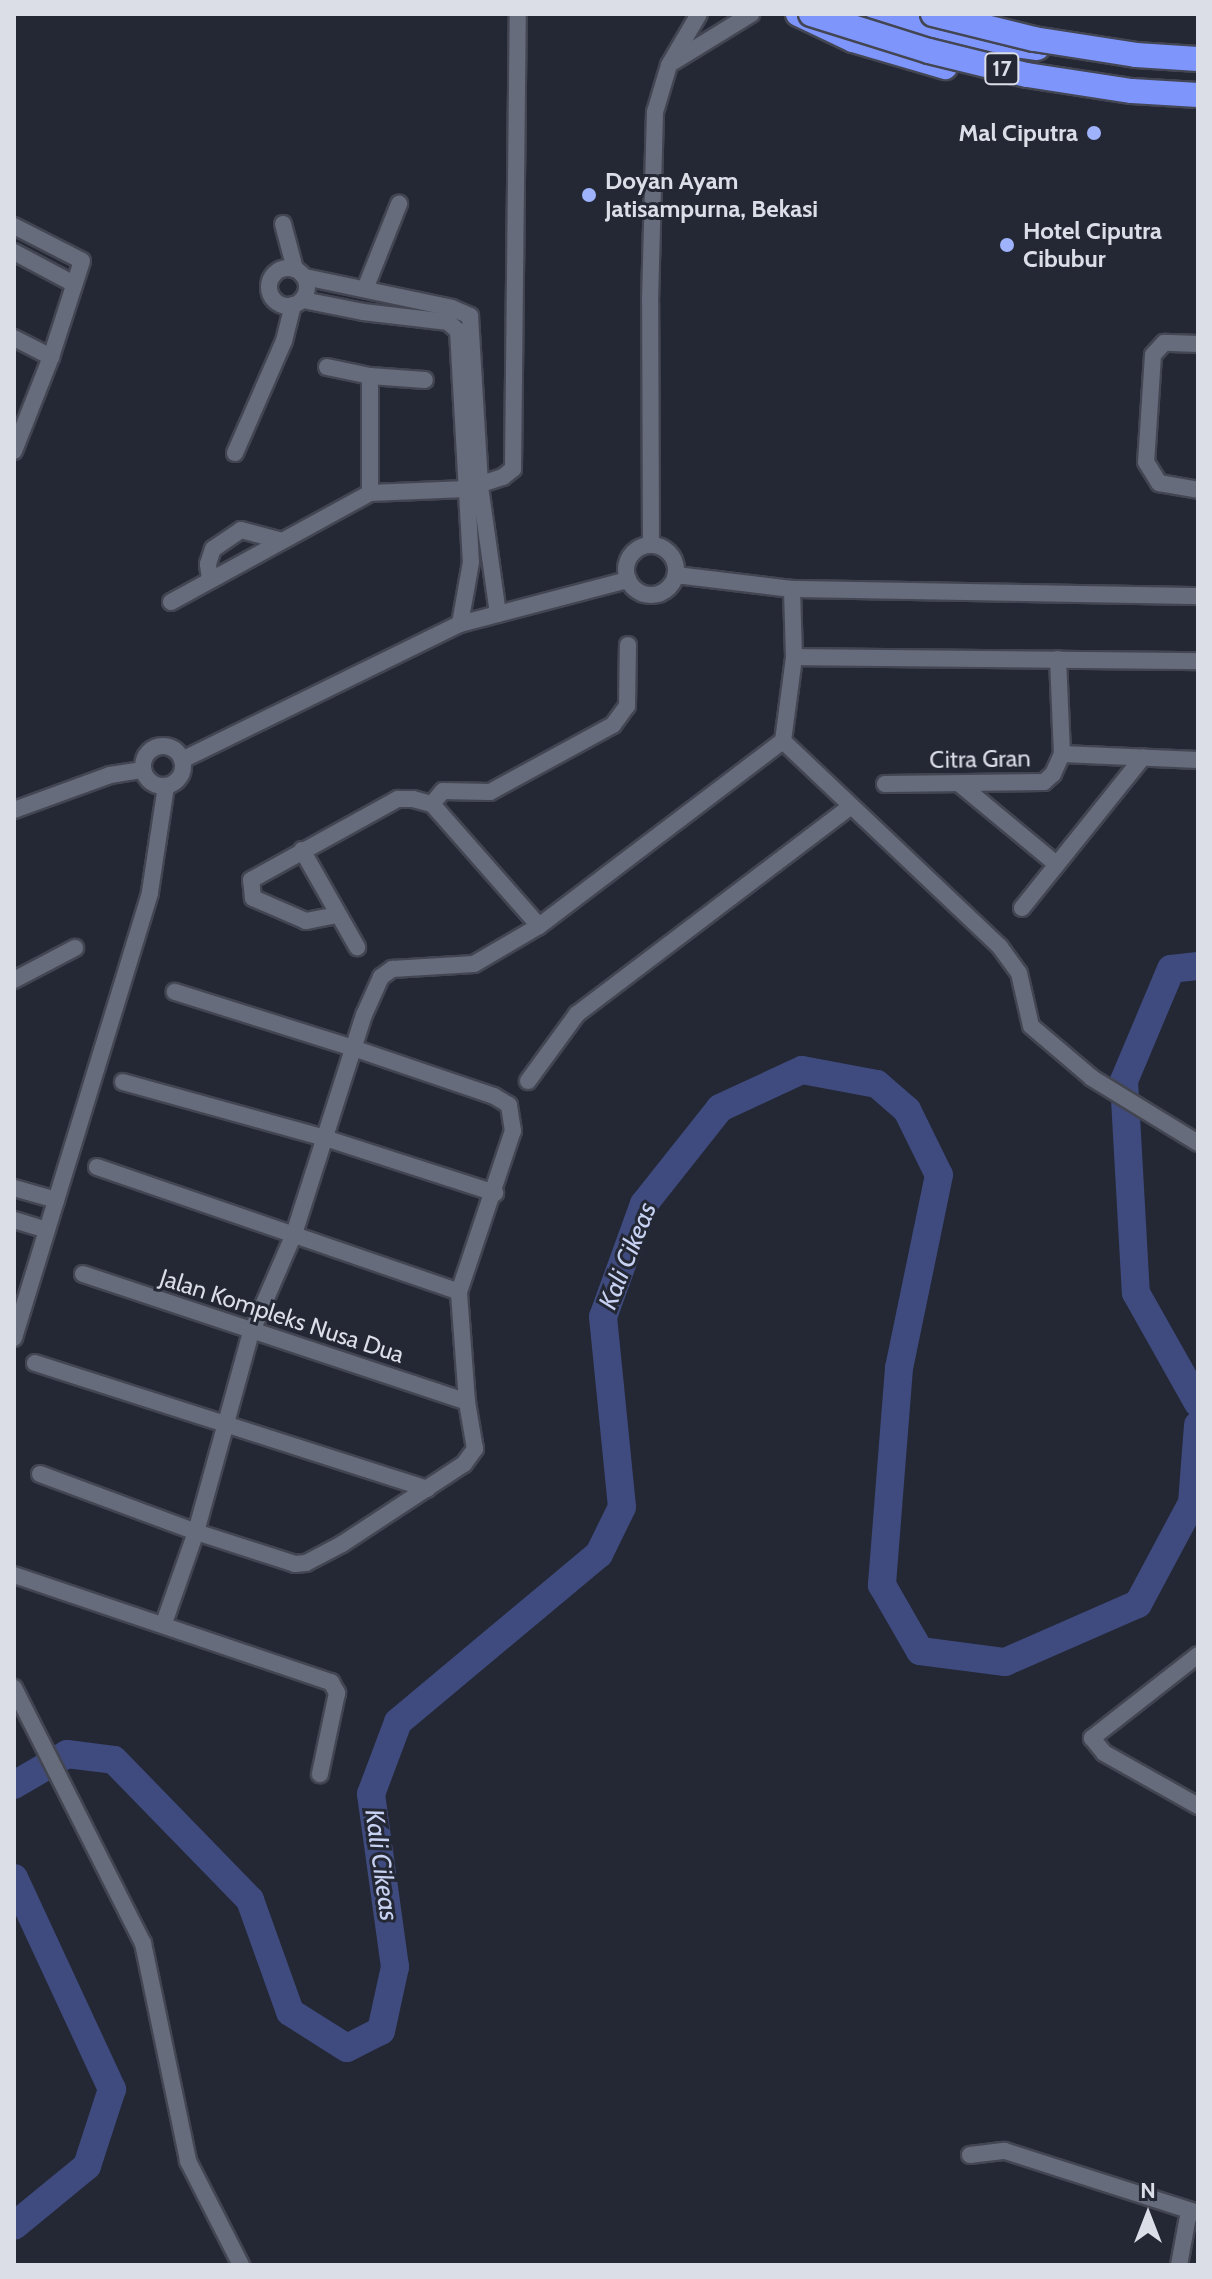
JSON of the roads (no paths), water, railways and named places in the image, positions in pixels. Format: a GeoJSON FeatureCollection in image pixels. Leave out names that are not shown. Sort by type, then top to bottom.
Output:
{"type":"FeatureCollection","features":[{"type":"Feature","properties":{"kind":"highway"},"geometry":{"type":"LineString","coordinates":[[798,14],[853,40],[957,70],[1072,87],[1198,95]]}},
{"type":"Feature","properties":{"kind":"highway","name":"17"},"geometry":{"type":"LineString","coordinates":[[811,14],[929,51],[1027,75],[1132,91],[1198,95]]}},
{"type":"Feature","properties":{"kind":"highway"},"geometry":{"type":"LineString","coordinates":[[879,14],[965,38],[1023,47],[1198,57]]}},
{"type":"Feature","properties":{"kind":"highway","name":"17"},"geometry":{"type":"LineString","coordinates":[[933,14],[1034,39],[1136,55],[1198,57]]}},
{"type":"Feature","properties":{"kind":"street"},"geometry":{"type":"LineString","coordinates":[[171,602],[279,540],[370,493],[473,488],[510,472],[515,459],[518,14]]}},
{"type":"Feature","properties":{"kind":"street"},"geometry":{"type":"LineString","coordinates":[[651,545],[650,302],[655,112],[669,65],[699,14]]}},
{"type":"Feature","properties":{"kind":"street"},"geometry":{"type":"LineString","coordinates":[[669,65],[751,14]]}},
{"type":"Feature","properties":{"kind":"street"},"geometry":{"type":"LineString","coordinates":[[365,289],[399,204]]}},
{"type":"Feature","properties":{"kind":"street"},"geometry":{"type":"LineString","coordinates":[[235,453],[298,303],[308,289],[283,224]]}},
{"type":"Feature","properties":{"kind":"street"},"geometry":{"type":"LineString","coordinates":[[14,226],[82,261],[51,357],[19,430],[14,451]]}},
{"type":"Feature","properties":{"kind":"street"},"geometry":{"type":"LineString","coordinates":[[14,252],[74,284]]}},
{"type":"Feature","properties":{"kind":"street"},"geometry":{"type":"LineString","coordinates":[[460,624],[471,562],[473,488],[470,316],[452,308],[283,268],[274,274],[269,289],[277,303],[448,322],[455,327],[460,336],[473,488],[498,614]]}},
{"type":"Feature","properties":{"kind":"street"},"geometry":{"type":"LineString","coordinates":[[14,338],[51,357]]}},
{"type":"Feature","properties":{"kind":"street"},"geometry":{"type":"LineString","coordinates":[[1198,344],[1164,343],[1153,355],[1146,462],[1159,483],[1198,490]]}},
{"type":"Feature","properties":{"kind":"street"},"geometry":{"type":"LineString","coordinates":[[327,367],[370,376],[425,380]]}},
{"type":"Feature","properties":{"kind":"street"},"geometry":{"type":"LineString","coordinates":[[370,376],[370,493]]}},
{"type":"Feature","properties":{"kind":"street"},"geometry":{"type":"LineString","coordinates":[[210,579],[208,564],[213,549],[241,530],[279,540]]}},
{"type":"Feature","properties":{"kind":"street"},"geometry":{"type":"LineString","coordinates":[[651,545],[671,554],[676,575],[673,584],[657,595],[639,593],[628,580],[626,568],[630,556],[639,548],[651,545]]}},
{"type":"Feature","properties":{"kind":"street"},"geometry":{"type":"LineString","coordinates":[[676,575],[792,589],[1198,596]]}},
{"type":"Feature","properties":{"kind":"street"},"geometry":{"type":"LineString","coordinates":[[182,760],[460,624],[628,580]]}},
{"type":"Feature","properties":{"kind":"street"},"geometry":{"type":"LineString","coordinates":[[164,1623],[196,1532],[251,1333],[294,1234],[353,1048],[381,977],[392,969],[474,964],[539,926],[783,741],[794,657],[792,589]]}},
{"type":"Feature","properties":{"kind":"street"},"geometry":{"type":"LineString","coordinates":[[432,804],[443,791],[490,792],[613,725],[627,706],[628,645]]}},
{"type":"Feature","properties":{"kind":"street"},"geometry":{"type":"LineString","coordinates":[[794,657],[1198,661]]}},
{"type":"Feature","properties":{"kind":"street","name":"Citra Gran"},"geometry":{"type":"LineString","coordinates":[[885,784],[1044,782],[1053,774],[1062,754],[1058,659]]}},
{"type":"Feature","properties":{"kind":"street"},"geometry":{"type":"LineString","coordinates":[[783,741],[1000,947],[1019,973],[1031,1026],[1092,1078],[1198,1143]]}},
{"type":"Feature","properties":{"kind":"street"},"geometry":{"type":"LineString","coordinates":[[14,1338],[150,892],[166,786],[182,774],[182,760],[173,748],[158,747],[146,755],[143,770],[152,783],[166,786]]}},
{"type":"Feature","properties":{"kind":"street"},"geometry":{"type":"LineString","coordinates":[[1062,754],[1198,760]]}},
{"type":"Feature","properties":{"kind":"street"},"geometry":{"type":"LineString","coordinates":[[1022,908],[1143,757]]}},
{"type":"Feature","properties":{"kind":"street"},"geometry":{"type":"LineString","coordinates":[[14,810],[110,775],[143,770]]}},
{"type":"Feature","properties":{"kind":"street"},"geometry":{"type":"LineString","coordinates":[[961,785],[1055,863]]}},
{"type":"Feature","properties":{"kind":"street"},"geometry":{"type":"LineString","coordinates":[[337,915],[306,921],[253,898],[251,880],[398,799],[432,804],[539,926]]}},
{"type":"Feature","properties":{"kind":"street"},"geometry":{"type":"LineString","coordinates":[[528,1081],[577,1014],[850,807]]}},
{"type":"Feature","properties":{"kind":"street"},"geometry":{"type":"LineString","coordinates":[[302,850],[357,947]]}},
{"type":"Feature","properties":{"kind":"street"},"geometry":{"type":"LineString","coordinates":[[14,980],[75,948]]}},
{"type":"Feature","properties":{"kind":"street"},"geometry":{"type":"LineString","coordinates":[[40,1474],[196,1532],[295,1564],[306,1563],[427,1489],[473,1455],[476,1442],[467,1402],[459,1292],[495,1193],[513,1131],[509,1105],[494,1096],[353,1048],[175,992]]}},
{"type":"Feature","properties":{"kind":"street"},"geometry":{"type":"LineString","coordinates":[[123,1082],[325,1138],[495,1193]]}},
{"type":"Feature","properties":{"kind":"street"},"geometry":{"type":"LineString","coordinates":[[97,1167],[459,1292]]}},
{"type":"Feature","properties":{"kind":"street"},"geometry":{"type":"LineString","coordinates":[[14,1190],[56,1200]]}},
{"type":"Feature","properties":{"kind":"street"},"geometry":{"type":"LineString","coordinates":[[14,1220],[47,1230]]}},
{"type":"Feature","properties":{"kind":"street","name":"Jalan Kompleks Nusa Dua"},"geometry":{"type":"LineString","coordinates":[[83,1274],[251,1333],[467,1402]]}},
{"type":"Feature","properties":{"kind":"street"},"geometry":{"type":"LineString","coordinates":[[35,1363],[427,1489]]}},
{"type":"Feature","properties":{"kind":"street"},"geometry":{"type":"LineString","coordinates":[[14,1575],[321,1676],[335,1685],[320,1774]]}},
{"type":"Feature","properties":{"kind":"street"},"geometry":{"type":"LineString","coordinates":[[1198,1655],[1092,1738],[1104,1753],[1198,1806]]}},
{"type":"Feature","properties":{"kind":"street"},"geometry":{"type":"LineString","coordinates":[[14,1688],[143,1943],[188,2161],[241,2265]]}},
{"type":"Feature","properties":{"kind":"street"},"geometry":{"type":"LineString","coordinates":[[970,2155],[1005,2151],[1194,2212],[1179,2265]]}},
{"type":"Feature","properties":{"kind":"waterway","name":"Kali Cikeas"},"geometry":{"type":"LineString","coordinates":[[1198,966],[1171,969],[1124,1081],[1136,1293],[1198,1403]]}},
{"type":"Feature","properties":{"kind":"waterway","name":"Kali Cikeas"},"geometry":{"type":"LineString","coordinates":[[14,1785],[67,1754],[114,1760],[250,1900],[290,2012],[347,2048],[381,2031],[395,1967],[371,1794],[398,1722],[599,1554],[622,1507],[603,1317],[644,1204],[720,1108],[802,1070],[877,1084],[907,1110],[939,1175],[899,1368],[882,1585],[920,1651],[1005,1662],[1138,1604],[1192,1503],[1198,1425]]}},
{"type":"Feature","properties":{"kind":"waterway","name":"Kali Cikeas"},"geometry":{"type":"LineString","coordinates":[[14,1878],[112,2089],[87,2166],[14,2226]]}},
{"type":"Feature","properties":{"kind":"place","name":"Mal Ciputra"},"geometry":{"type":"Point","coordinates":[1094,133]}},
{"type":"Feature","properties":{"kind":"place","name":"Doyan Ayam Jatisampurna, Bekasi"},"geometry":{"type":"Point","coordinates":[589,195]}},
{"type":"Feature","properties":{"kind":"place","name":"Hotel Ciputra Cibubur"},"geometry":{"type":"Point","coordinates":[1007,245]}}]}
